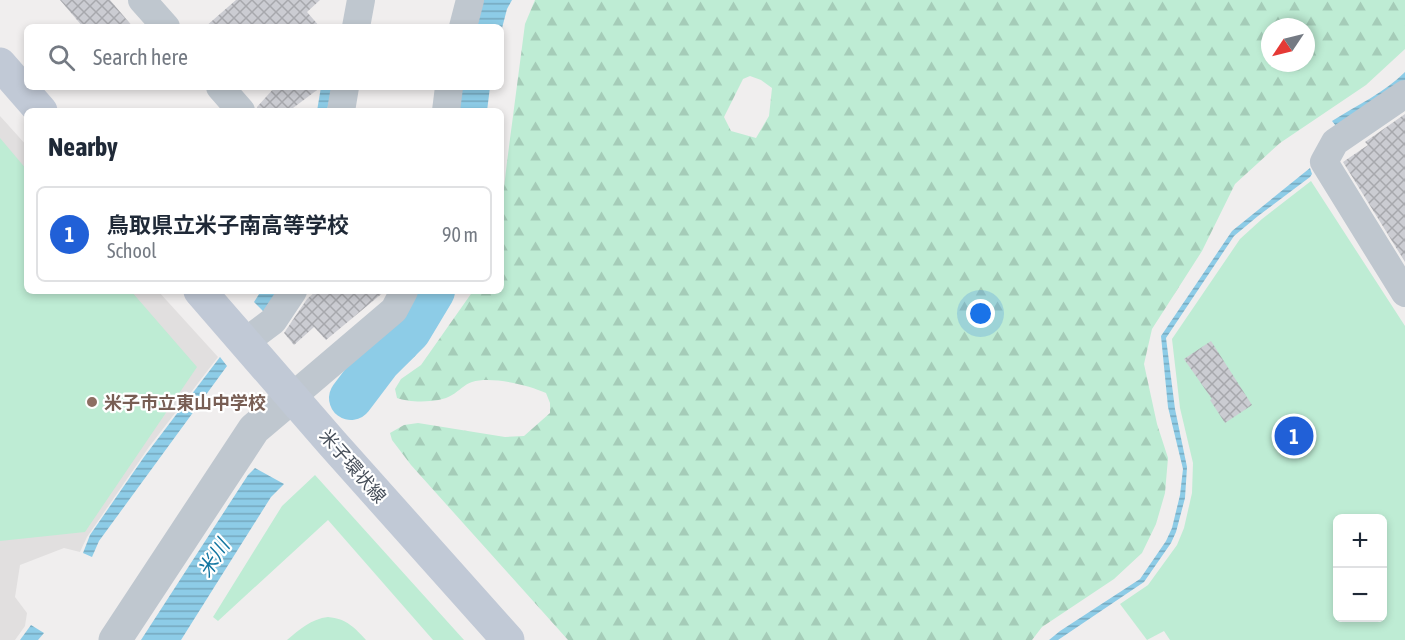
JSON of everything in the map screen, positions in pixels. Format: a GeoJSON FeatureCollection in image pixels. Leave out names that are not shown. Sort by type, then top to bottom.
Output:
{"type":"FeatureCollection","features":[{"type":"Feature","properties":{"kind":"main road"},"geometry":{"type":"LineString","coordinates":[[0,64],[38,108]]}},
{"type":"Feature","properties":{"kind":"main road","name":"米子環状線"},"geometry":{"type":"LineString","coordinates":[[203,294],[508,640]]}},
{"type":"Feature","properties":{"kind":"street"},"geometry":{"type":"LineString","coordinates":[[142,0],[163,24]]}},
{"type":"Feature","properties":{"kind":"street"},"geometry":{"type":"LineString","coordinates":[[464,24],[470,0]]}},
{"type":"Feature","properties":{"kind":"street"},"geometry":{"type":"LineString","coordinates":[[223,90],[238,108]]}},
{"type":"Feature","properties":{"kind":"street"},"geometry":{"type":"LineString","coordinates":[[342,108],[344,90]]}},
{"type":"Feature","properties":{"kind":"street"},"geometry":{"type":"LineString","coordinates":[[446,108],[449,90]]}},
{"type":"Feature","properties":{"kind":"street"},"geometry":{"type":"LineString","coordinates":[[1405,94],[1335,142],[1324,162],[1405,293]]}},
{"type":"Feature","properties":{"kind":"street"},"geometry":{"type":"LineString","coordinates":[[245,342],[273,321],[291,294]]}},
{"type":"Feature","properties":{"kind":"street"},"geometry":{"type":"LineString","coordinates":[[115,640],[254,429],[394,310],[402,294]]}},
{"type":"Feature","properties":{"kind":"shaded area","name":"米子市立東山中学校"},"geometry":{"type":"Polygon","coordinates":[[[0,116],[24,143],[24,294],[161,294],[218,357],[149,447],[87,537],[80,552],[64,548],[20,565],[15,597],[27,613],[25,626],[15,640],[0,640],[0,116]]]}},
{"type":"Feature","properties":{"kind":"green space"},"geometry":{"type":"Polygon","coordinates":[[[535,0],[1405,0],[1405,49],[1366,85],[1280,143],[1235,184],[1202,251],[1152,329],[1144,364],[1157,424],[1168,458],[1165,493],[1156,524],[1142,553],[1114,579],[1042,627],[1032,640],[568,640],[411,465],[392,440],[390,433],[404,425],[418,423],[505,437],[524,436],[550,413],[550,403],[546,393],[509,382],[480,380],[467,384],[447,398],[425,401],[397,398],[395,389],[401,379],[421,365],[471,294],[504,294],[504,188],[525,24],[535,0]],[[750,76],[743,79],[724,117],[731,131],[756,138],[769,116],[772,88],[750,76]]]}},
{"type":"Feature","properties":{"kind":"green space","name":"米子市立東山中学校"},"geometry":{"type":"Polygon","coordinates":[[[0,138],[24,166],[24,294],[134,294],[197,367],[85,532],[0,541],[0,138]]]}},
{"type":"Feature","properties":{"kind":"green space"},"geometry":{"type":"Polygon","coordinates":[[[1311,181],[1405,326],[1405,640],[1170,640],[1164,631],[1147,640],[1120,604],[1148,585],[1177,545],[1184,528],[1192,493],[1193,463],[1180,408],[1172,339],[1240,239],[1311,181]]]}},
{"type":"Feature","properties":{"kind":"green space"},"geometry":{"type":"Polygon","coordinates":[[[315,475],[464,640],[433,640],[328,520],[218,621],[213,617],[282,506],[315,475]]]}},
{"type":"Feature","properties":{"kind":"green space"},"geometry":{"type":"Polygon","coordinates":[[[328,617],[350,624],[366,640],[287,640],[311,622],[328,617]]]}},
{"type":"Feature","properties":{"kind":"water"},"geometry":{"type":"Polygon","coordinates":[[[477,0],[512,0],[503,24],[470,24],[477,0]]]}},
{"type":"Feature","properties":{"kind":"water"},"geometry":{"type":"Polygon","coordinates":[[[1405,72],[1405,81],[1336,126],[1332,121],[1379,93],[1405,72]]]}},
{"type":"Feature","properties":{"kind":"water"},"geometry":{"type":"Polygon","coordinates":[[[320,90],[331,90],[328,108],[318,108],[320,90]]]}},
{"type":"Feature","properties":{"kind":"water"},"geometry":{"type":"Polygon","coordinates":[[[457,90],[490,90],[487,108],[454,108],[457,90]]]}},
{"type":"Feature","properties":{"kind":"water"},"geometry":{"type":"Polygon","coordinates":[[[1310,168],[1312,174],[1310,177],[1234,236],[1166,338],[1175,409],[1187,467],[1185,498],[1171,543],[1144,582],[1058,640],[1049,640],[1140,579],[1166,541],[1172,528],[1180,495],[1183,469],[1168,407],[1161,336],[1232,231],[1310,168]]]}},
{"type":"Feature","properties":{"kind":"water"},"geometry":{"type":"Polygon","coordinates":[[[259,294],[276,294],[264,312],[254,302],[259,294]]]}},
{"type":"Feature","properties":{"kind":"water"},"geometry":{"type":"Polygon","coordinates":[[[415,294],[452,294],[438,324],[415,356],[361,407],[344,381],[396,331],[394,328],[415,294]]]}},
{"type":"Feature","properties":{"kind":"water"},"geometry":{"type":"Polygon","coordinates":[[[220,357],[227,366],[99,541],[92,557],[83,553],[90,535],[144,457],[220,357]]]}},
{"type":"Feature","properties":{"kind":"water"},"geometry":{"type":"Polygon","coordinates":[[[255,468],[284,484],[271,497],[181,640],[141,640],[248,475],[255,468]]]}},
{"type":"Feature","properties":{"kind":"water"},"geometry":{"type":"Polygon","coordinates":[[[31,625],[44,633],[38,640],[20,640],[31,625]]]}},
{"type":"Feature","properties":{"kind":"building"},"geometry":{"type":"Polygon","coordinates":[[[60,0],[110,0],[130,24],[80,24],[60,0]]]}},
{"type":"Feature","properties":{"kind":"building"},"geometry":{"type":"Polygon","coordinates":[[[236,0],[320,0],[307,12],[317,24],[208,24],[236,0]]]}},
{"type":"Feature","properties":{"kind":"building"},"geometry":{"type":"Polygon","coordinates":[[[272,90],[317,90],[293,108],[257,107],[272,90]]]}},
{"type":"Feature","properties":{"kind":"building"},"geometry":{"type":"Polygon","coordinates":[[[1405,114],[1405,262],[1343,162],[1368,145],[1365,142],[1405,114]]]}},
{"type":"Feature","properties":{"kind":"building"},"geometry":{"type":"Polygon","coordinates":[[[313,294],[381,294],[326,340],[314,327],[294,345],[284,333],[313,294]]]}},
{"type":"Feature","properties":{"kind":"building"},"geometry":{"type":"Polygon","coordinates":[[[1211,341],[1252,405],[1225,423],[1210,400],[1212,399],[1184,359],[1211,341]]]}},
{"type":"Feature","properties":{"kind":"waterway","name":"米川"},"geometry":{"type":"LineString","coordinates":[[351,398],[379,361],[409,331],[431,294]]}},
{"type":"Feature","properties":{"kind":"place","name":"米子市立東山中学校"},"geometry":{"type":"Point","coordinates":[92,402]}},
{"type":"Feature","properties":{"kind":"place","name":"鳥取県立米子南高等学校"},"geometry":{"type":"Point","coordinates":[1294,436]}}]}
